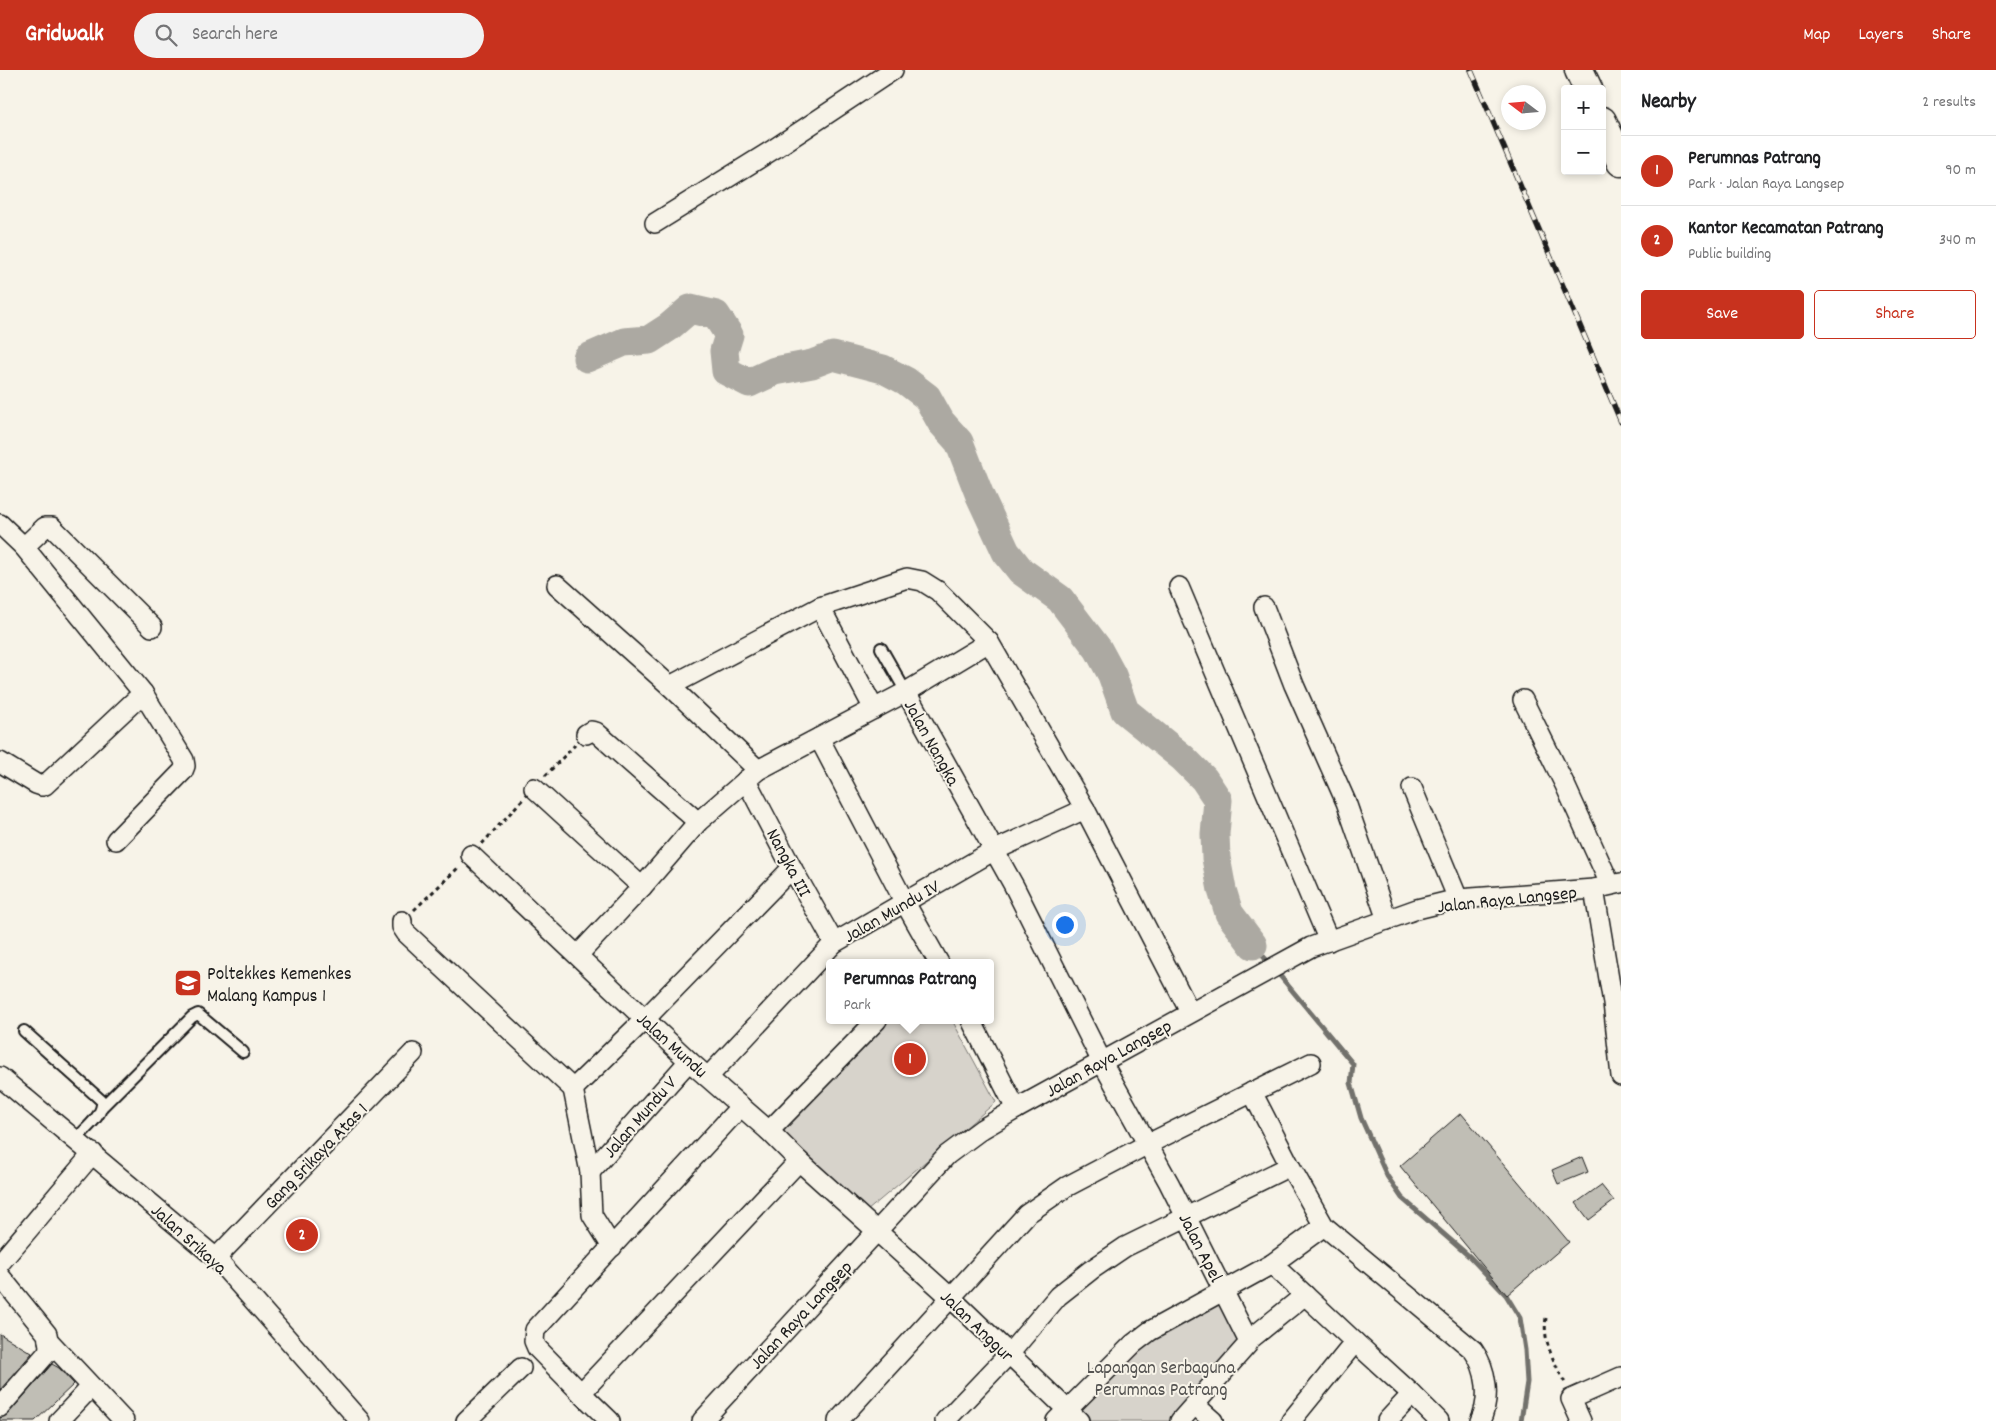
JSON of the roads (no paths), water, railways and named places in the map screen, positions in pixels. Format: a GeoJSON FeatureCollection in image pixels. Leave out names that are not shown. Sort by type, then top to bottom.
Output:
{"type":"FeatureCollection","features":[{"type":"Feature","properties":{"kind":"main road"},"geometry":{"type":"LineString","coordinates":[[1579,70],[1586,85]]}},
{"type":"Feature","properties":{"kind":"main road"},"geometry":{"type":"LineString","coordinates":[[1606,130],[1621,162]]}},
{"type":"Feature","properties":{"kind":"street"},"geometry":{"type":"LineString","coordinates":[[655,223],[774,149],[893,70]]}},
{"type":"Feature","properties":{"kind":"street"},"geometry":{"type":"LineString","coordinates":[[0,524],[24,547],[143,693],[184,760],[185,766],[183,771],[116,840]]}},
{"type":"Feature","properties":{"kind":"street"},"geometry":{"type":"LineString","coordinates":[[24,547],[45,527],[52,527],[152,627]]}},
{"type":"Feature","properties":{"kind":"street"},"geometry":{"type":"LineString","coordinates":[[670,686],[820,607],[907,578],[922,581],[938,591],[989,642],[1085,809],[1190,1012]]}},
{"type":"Feature","properties":{"kind":"street","name":"Nangka III"},"geometry":{"type":"LineString","coordinates":[[557,585],[670,686],[752,775],[792,868],[834,943]]}},
{"type":"Feature","properties":{"kind":"street"},"geometry":{"type":"LineString","coordinates":[[1178,587],[1328,941]]}},
{"type":"Feature","properties":{"kind":"street"},"geometry":{"type":"LineString","coordinates":[[820,607],[874,709]]}},
{"type":"Feature","properties":{"kind":"street"},"geometry":{"type":"LineString","coordinates":[[1264,607],[1294,684],[1346,802],[1387,920]]}},
{"type":"Feature","properties":{"kind":"street"},"geometry":{"type":"LineString","coordinates":[[906,692],[989,642]]}},
{"type":"Feature","properties":{"kind":"street","name":"Jalan Nangka"},"geometry":{"type":"LineString","coordinates":[[578,955],[642,887],[698,822],[752,775],[906,692],[1014,886],[1058,970],[1102,1062]]}},
{"type":"Feature","properties":{"kind":"street"},"geometry":{"type":"LineString","coordinates":[[0,762],[36,784],[45,785],[143,693]]}},
{"type":"Feature","properties":{"kind":"street"},"geometry":{"type":"LineString","coordinates":[[1523,700],[1565,785],[1608,886],[1614,1003],[1621,1076]]}},
{"type":"Feature","properties":{"kind":"street"},"geometry":{"type":"LineString","coordinates":[[586,734],[591,731],[596,732],[698,822]]}},
{"type":"Feature","properties":{"kind":"street"},"geometry":{"type":"LineString","coordinates":[[820,738],[904,901],[938,959]]}},
{"type":"Feature","properties":{"kind":"street"},"geometry":{"type":"LineString","coordinates":[[534,788],[642,887]]}},
{"type":"Feature","properties":{"kind":"street"},"geometry":{"type":"LineString","coordinates":[[1412,788],[1458,899]]}},
{"type":"Feature","properties":{"kind":"street","name":"Jalan Mundu IV"},"geometry":{"type":"LineString","coordinates":[[708,1076],[834,943],[993,851],[1085,809]]}},
{"type":"Feature","properties":{"kind":"street","name":"Jalan Mundu"},"geometry":{"type":"LineString","coordinates":[[471,855],[688,1061],[708,1076],[799,1161],[877,1230]]}},
{"type":"Feature","properties":{"kind":"street"},"geometry":{"type":"LineString","coordinates":[[573,1089],[645,1019],[792,868]]}},
{"type":"Feature","properties":{"kind":"street","name":"Jalan Raya Langsep"},"geometry":{"type":"LineString","coordinates":[[702,1421],[947,1156],[982,1128],[1190,1012],[1300,953],[1328,941],[1417,909],[1458,899],[1608,886]]}},
{"type":"Feature","properties":{"kind":"street"},"geometry":{"type":"LineString","coordinates":[[402,921],[402,927],[406,933],[573,1089],[590,1172],[593,1219],[612,1246]]}},
{"type":"Feature","properties":{"kind":"street"},"geometry":{"type":"LineString","coordinates":[[769,1131],[873,1024]]}},
{"type":"Feature","properties":{"kind":"street"},"geometry":{"type":"LineString","coordinates":[[973,1024],[1016,1109]]}},
{"type":"Feature","properties":{"kind":"street","name":"Gang Srikaya Atas 1"},"geometry":{"type":"LineString","coordinates":[[216,1258],[413,1053]]}},
{"type":"Feature","properties":{"kind":"street","name":"Jalan Mundu V"},"geometry":{"type":"LineString","coordinates":[[590,1172],[688,1061]]}},
{"type":"Feature","properties":{"kind":"street","name":"Jalan Apel"},"geometry":{"type":"LineString","coordinates":[[1102,1062],[1186,1216],[1248,1341]]}},
{"type":"Feature","properties":{"kind":"street"},"geometry":{"type":"LineString","coordinates":[[838,1421],[1027,1214],[1066,1187],[1311,1063]]}},
{"type":"Feature","properties":{"kind":"street","name":"Jalan Srikaya"},"geometry":{"type":"LineString","coordinates":[[0,1077],[216,1258],[360,1421]]}},
{"type":"Feature","properties":{"kind":"street"},"geometry":{"type":"LineString","coordinates":[[1252,1092],[1290,1166],[1324,1226],[1473,1350],[1480,1359],[1486,1381],[1483,1412],[1480,1421]]}},
{"type":"Feature","properties":{"kind":"street"},"geometry":{"type":"LineString","coordinates":[[610,1421],[537,1348],[534,1341],[534,1330],[741,1106]]}},
{"type":"Feature","properties":{"kind":"street"},"geometry":{"type":"LineString","coordinates":[[0,1264],[92,1153]]}},
{"type":"Feature","properties":{"kind":"street"},"geometry":{"type":"LineString","coordinates":[[581,1393],[799,1161]]}},
{"type":"Feature","properties":{"kind":"street"},"geometry":{"type":"LineString","coordinates":[[945,1421],[1008,1354],[1058,1296],[1091,1270],[1125,1246],[1290,1166]]}},
{"type":"Feature","properties":{"kind":"street"},"geometry":{"type":"LineString","coordinates":[[1067,1417],[1133,1344],[1168,1320],[1272,1264],[1324,1226]]}},
{"type":"Feature","properties":{"kind":"street","name":"Jalan Anggur"},"geometry":{"type":"LineString","coordinates":[[877,1230],[950,1297],[1008,1354],[1067,1417]]}},
{"type":"Feature","properties":{"kind":"street"},"geometry":{"type":"LineString","coordinates":[[1272,1264],[1439,1421]]}},
{"type":"Feature","properties":{"kind":"street"},"geometry":{"type":"LineString","coordinates":[[0,1276],[47,1334],[48,1340],[48,1352],[0,1407]]}},
{"type":"Feature","properties":{"kind":"street"},"geometry":{"type":"LineString","coordinates":[[1180,1421],[1248,1344],[1248,1341],[1305,1295]]}},
{"type":"Feature","properties":{"kind":"street"},"geometry":{"type":"LineString","coordinates":[[48,1340],[124,1421]]}},
{"type":"Feature","properties":{"kind":"street"},"geometry":{"type":"LineString","coordinates":[[1291,1421],[1355,1342]]}},
{"type":"Feature","properties":{"kind":"street"},"geometry":{"type":"LineString","coordinates":[[466,1421],[521,1368]]}},
{"type":"Feature","properties":{"kind":"street"},"geometry":{"type":"LineString","coordinates":[[1581,1421],[1571,1399],[1621,1377]]}},
{"type":"Feature","properties":{"kind":"street"},"geometry":{"type":"LineString","coordinates":[[59,1421],[91,1387]]}},
{"type":"Feature","properties":{"kind":"street"},"geometry":{"type":"LineString","coordinates":[[1387,1421],[1412,1394]]}},
{"type":"Feature","properties":{"kind":"street"},"geometry":{"type":"LineString","coordinates":[[1195,1405],[1213,1421]]}},
{"type":"Feature","properties":{"kind":"lane"},"geometry":{"type":"LineString","coordinates":[[880,648],[906,692]]}},
{"type":"Feature","properties":{"kind":"lane"},"geometry":{"type":"LineString","coordinates":[[76,1139],[103,1106],[192,1017],[198,1014],[244,1052]]}},
{"type":"Feature","properties":{"kind":"lane"},"geometry":{"type":"LineString","coordinates":[[24,1031],[102,1101],[103,1106]]}},
{"type":"Feature","properties":{"kind":"waterway"},"geometry":{"type":"LineString","coordinates":[[587,358],[624,342],[649,340],[669,327],[690,309],[716,315],[729,335],[724,351],[726,371],[749,383],[775,371],[812,364],[833,356],[883,369],[906,381],[927,397],[941,422],[959,442],[980,496],[1006,552],[1021,571],[1060,599],[1098,649],[1112,675],[1125,711],[1183,758],[1204,779],[1218,800],[1215,834],[1216,858],[1222,890],[1229,913],[1253,945]]}},
{"type":"Feature","properties":{"kind":"waterway"},"geometry":{"type":"LineString","coordinates":[[1253,945],[1271,965]]}},
{"type":"Feature","properties":{"kind":"waterway"},"geometry":{"type":"LineString","coordinates":[[1276,971],[1353,1064],[1351,1083],[1361,1118],[1387,1176],[1402,1198],[1470,1257],[1506,1295],[1520,1318],[1527,1382],[1521,1421]]}},
{"type":"Feature","properties":{"kind":"railway"},"geometry":{"type":"LineString","coordinates":[[1471,70],[1621,422]]}},
{"type":"Feature","properties":{"kind":"place","name":"Poltekkes Kemenkes Malang Kampus 1"},"geometry":{"type":"Point","coordinates":[188,983]}},
{"type":"Feature","properties":{"kind":"place","name":"Perumnas Patrang"},"geometry":{"type":"Point","coordinates":[910,1059]}},
{"type":"Feature","properties":{"kind":"place","name":"Kantor Kecamatan Patrang"},"geometry":{"type":"Point","coordinates":[302,1235]}},
{"type":"Feature","properties":{"kind":"park label","name":"Lapangan Serbaguna Perumnas Patrang"},"geometry":{"type":"Point","coordinates":[1161,1377]}}]}
